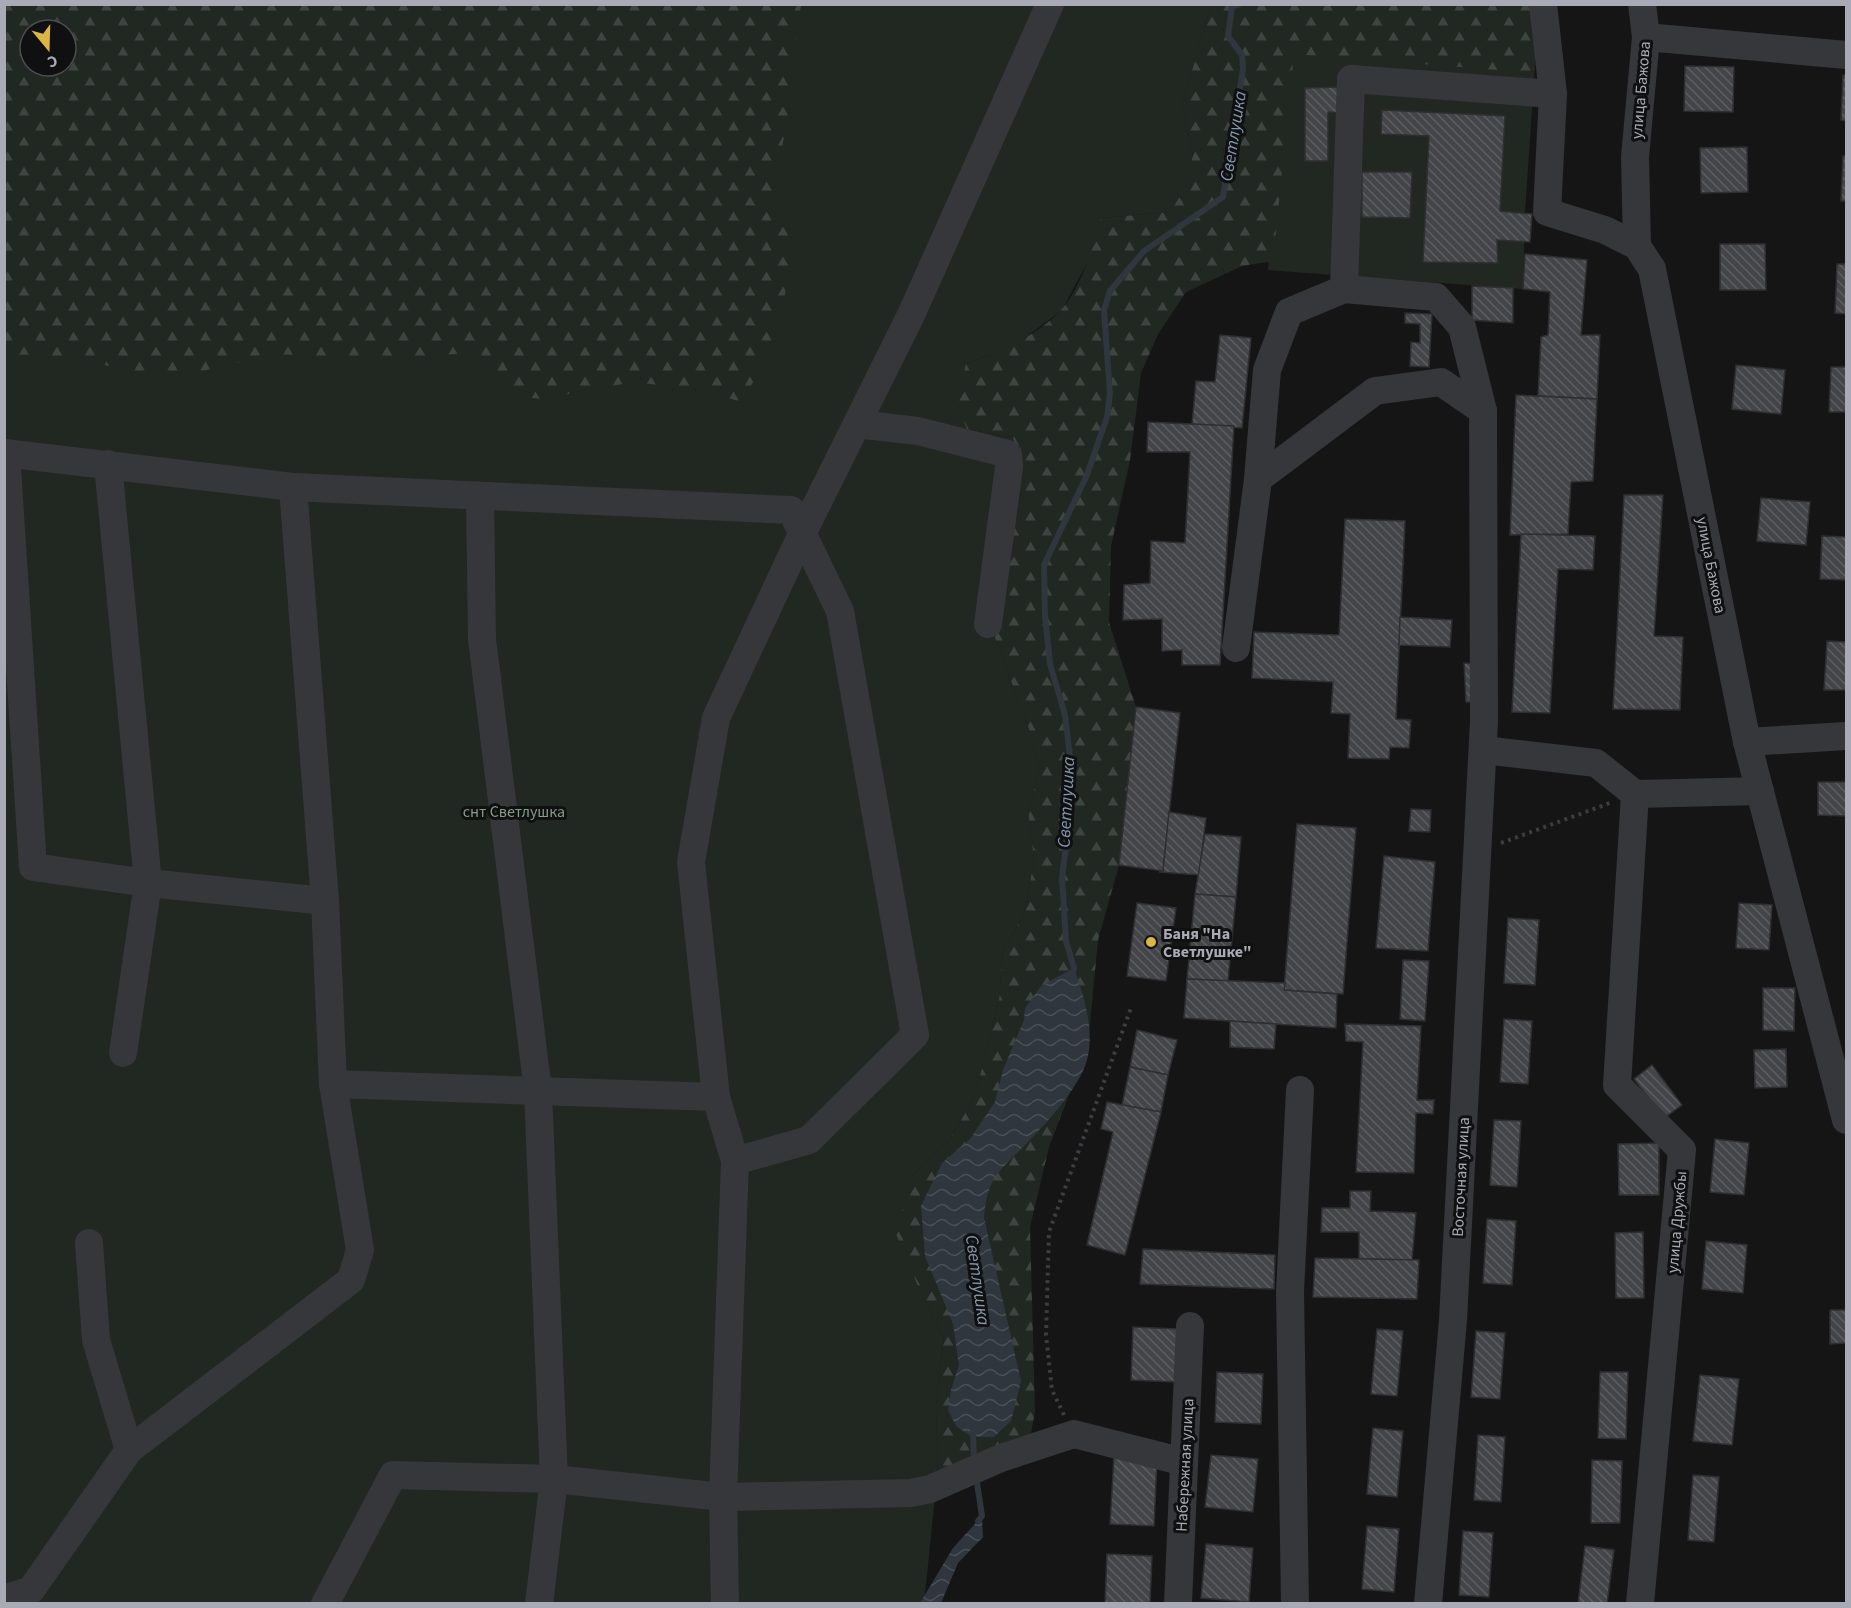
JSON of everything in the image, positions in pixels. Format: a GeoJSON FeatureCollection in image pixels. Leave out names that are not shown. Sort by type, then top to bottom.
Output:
{"type":"FeatureCollection","features":[{"type":"Feature","properties":{"kind":"street"},"geometry":{"type":"LineString","coordinates":[[725,1604],[723,1497],[735,1161],[716,1097],[691,862],[716,718],[802,534],[911,315],[1050,4]]}},
{"type":"Feature","properties":{"kind":"street"},"geometry":{"type":"LineString","coordinates":[[1543,4],[1553,94],[1547,212],[1605,230],[1637,246]]}},
{"type":"Feature","properties":{"kind":"street","name":"улица Бажова"},"geometry":{"type":"LineString","coordinates":[[1642,4],[1646,37],[1635,157],[1637,246],[1652,269],[1747,742],[1846,1120]]}},
{"type":"Feature","properties":{"kind":"street"},"geometry":{"type":"LineString","coordinates":[[1646,37],[1846,55]]}},
{"type":"Feature","properties":{"kind":"street"},"geometry":{"type":"LineString","coordinates":[[1236,648],[1258,479],[1267,370],[1290,312],[1344,289],[1351,79],[1553,94]]}},
{"type":"Feature","properties":{"kind":"street","name":"Восточная улица"},"geometry":{"type":"LineString","coordinates":[[1344,289],[1436,297],[1462,327],[1483,411],[1483,750],[1475,853],[1452,1320],[1428,1604]]}},
{"type":"Feature","properties":{"kind":"street"},"geometry":{"type":"LineString","coordinates":[[1258,479],[1375,391],[1441,382],[1483,411]]}},
{"type":"Feature","properties":{"kind":"street"},"geometry":{"type":"LineString","coordinates":[[856,424],[918,431],[1008,453],[1009,467],[988,624]]}},
{"type":"Feature","properties":{"kind":"street"},"geometry":{"type":"LineString","coordinates":[[325,901],[148,883],[33,867],[5,453],[292,487],[791,510],[840,611],[915,1035],[809,1140],[735,1161]]}},
{"type":"Feature","properties":{"kind":"street"},"geometry":{"type":"LineString","coordinates":[[108,464],[148,883],[123,1053]]}},
{"type":"Feature","properties":{"kind":"street"},"geometry":{"type":"LineString","coordinates":[[4,1599],[31,1590],[129,1450],[351,1280],[360,1250],[333,1084],[325,901],[292,487]]}},
{"type":"Feature","properties":{"kind":"street"},"geometry":{"type":"LineString","coordinates":[[480,496],[482,639],[538,1091],[554,1479],[539,1604]]}},
{"type":"Feature","properties":{"kind":"street"},"geometry":{"type":"LineString","coordinates":[[1747,742],[1846,736]]}},
{"type":"Feature","properties":{"kind":"street"},"geometry":{"type":"LineString","coordinates":[[1483,750],[1596,763],[1635,794],[1760,791]]}},
{"type":"Feature","properties":{"kind":"street","name":"улица Дружбы"},"geometry":{"type":"LineString","coordinates":[[1635,794],[1617,1085],[1682,1150],[1640,1604]]}},
{"type":"Feature","properties":{"kind":"street"},"geometry":{"type":"LineString","coordinates":[[333,1084],[716,1097]]}},
{"type":"Feature","properties":{"kind":"street"},"geometry":{"type":"LineString","coordinates":[[1294,1604],[1290,1328],[1300,1090]]}},
{"type":"Feature","properties":{"kind":"street"},"geometry":{"type":"LineString","coordinates":[[88,1243],[96,1340],[129,1450]]}},
{"type":"Feature","properties":{"kind":"street","name":"Набережная улица"},"geometry":{"type":"LineString","coordinates":[[1178,1604],[1190,1326]]}},
{"type":"Feature","properties":{"kind":"street"},"geometry":{"type":"LineString","coordinates":[[326,1604],[393,1475],[554,1479],[723,1497],[911,1493],[930,1489],[1001,1458],[1074,1434],[1184,1462]]}},
{"type":"Feature","properties":{"kind":"path"},"geometry":{"type":"LineString","coordinates":[[1475,853],[1635,794]]}},
{"type":"Feature","properties":{"kind":"path"},"geometry":{"type":"LineString","coordinates":[[1074,1434],[1052,1390],[1046,1335],[1049,1232],[1131,1008]]}},
{"type":"Feature","properties":{"kind":"green space"},"geometry":{"type":"Polygon","coordinates":[[[5,4],[801,5],[793,52],[793,83],[773,203],[793,220],[789,267],[774,340],[753,383],[738,401],[702,390],[633,382],[542,399],[516,396],[469,353],[364,361],[308,355],[262,354],[250,360],[189,374],[143,376],[91,361],[62,361],[33,355],[5,354],[5,4]]]}},
{"type":"Feature","properties":{"kind":"green space","name":"снт Светлушка"},"geometry":{"type":"Polygon","coordinates":[[[5,5],[1211,5],[1182,105],[1193,155],[1182,195],[1170,212],[1101,218],[1093,252],[1062,310],[1017,344],[966,364],[967,429],[1012,437],[1022,455],[1022,490],[999,589],[995,638],[1029,729],[1040,770],[1028,812],[1034,859],[1025,912],[1003,951],[999,1000],[975,1096],[949,1141],[912,1176],[923,1298],[944,1338],[936,1405],[938,1469],[924,1603],[5,1604],[5,5]]]}},
{"type":"Feature","properties":{"kind":"green space"},"geometry":{"type":"Polygon","coordinates":[[[1211,5],[1539,5],[1534,73],[1294,54],[1273,261],[1242,266],[1186,292],[1158,334],[1141,373],[1130,460],[1111,546],[1109,622],[1136,707],[1119,865],[1098,940],[1086,1064],[1072,1087],[1049,1147],[1030,1227],[1035,1412],[1031,1433],[975,1467],[950,1478],[938,1469],[936,1405],[944,1338],[923,1298],[896,1234],[912,1176],[949,1141],[975,1096],[999,1000],[1003,951],[1025,912],[1034,859],[1028,812],[1040,770],[1029,729],[995,638],[999,589],[1022,490],[1022,455],[1012,437],[967,429],[956,402],[966,364],[1029,336],[1051,320],[1068,302],[1086,267],[1101,218],[1170,212],[1181,195],[1193,155],[1182,105],[1211,5]]]}},
{"type":"Feature","properties":{"kind":"green space"},"geometry":{"type":"Polygon","coordinates":[[[1289,5],[1539,5],[1525,213],[1523,289],[1268,270],[1289,5]]]}},
{"type":"Feature","properties":{"kind":"water"},"geometry":{"type":"Polygon","coordinates":[[[1074,968],[1088,1015],[1090,1040],[1086,1063],[1076,1084],[1060,1107],[1001,1169],[991,1184],[988,1194],[984,1218],[1021,1381],[1011,1421],[994,1437],[972,1437],[956,1426],[948,1410],[951,1390],[959,1365],[953,1324],[925,1256],[921,1206],[942,1163],[970,1139],[995,1102],[1003,1070],[1024,1020],[1025,1008],[1041,986],[1074,968]]]}},
{"type":"Feature","properties":{"kind":"water"},"geometry":{"type":"Polygon","coordinates":[[[982,1516],[983,1537],[958,1563],[941,1603],[920,1603],[953,1548],[982,1516]]]}},
{"type":"Feature","properties":{"kind":"building"},"geometry":{"type":"Polygon","coordinates":[[[1685,66],[1734,67],[1733,112],[1684,111],[1685,66]]]}},
{"type":"Feature","properties":{"kind":"building"},"geometry":{"type":"Polygon","coordinates":[[[1843,75],[1846,75],[1846,121],[1841,120],[1843,75]]]}},
{"type":"Feature","properties":{"kind":"building"},"geometry":{"type":"Polygon","coordinates":[[[1340,87],[1341,113],[1328,112],[1328,161],[1305,161],[1305,88],[1340,87]]]}},
{"type":"Feature","properties":{"kind":"building"},"geometry":{"type":"Polygon","coordinates":[[[1382,110],[1505,116],[1500,211],[1532,214],[1530,242],[1497,240],[1498,263],[1423,262],[1429,136],[1381,134],[1382,110]]]}},
{"type":"Feature","properties":{"kind":"building"},"geometry":{"type":"Polygon","coordinates":[[[1747,147],[1748,192],[1701,193],[1700,148],[1747,147]]]}},
{"type":"Feature","properties":{"kind":"building"},"geometry":{"type":"Polygon","coordinates":[[[1843,156],[1846,156],[1846,201],[1841,201],[1843,156]]]}},
{"type":"Feature","properties":{"kind":"building"},"geometry":{"type":"Polygon","coordinates":[[[1362,172],[1412,172],[1410,218],[1362,217],[1362,172]]]}},
{"type":"Feature","properties":{"kind":"building"},"geometry":{"type":"Polygon","coordinates":[[[1720,244],[1765,244],[1766,290],[1720,290],[1720,244]]]}},
{"type":"Feature","properties":{"kind":"building"},"geometry":{"type":"Polygon","coordinates":[[[1525,254],[1587,260],[1581,335],[1600,335],[1597,399],[1538,396],[1541,337],[1548,335],[1550,292],[1523,289],[1525,254]]]}},
{"type":"Feature","properties":{"kind":"building"},"geometry":{"type":"Polygon","coordinates":[[[1837,264],[1846,264],[1846,314],[1835,313],[1837,264]]]}},
{"type":"Feature","properties":{"kind":"building"},"geometry":{"type":"Polygon","coordinates":[[[1472,286],[1513,288],[1513,323],[1472,320],[1472,286]]]}},
{"type":"Feature","properties":{"kind":"building"},"geometry":{"type":"Polygon","coordinates":[[[1405,313],[1432,314],[1429,367],[1410,366],[1411,342],[1420,343],[1420,324],[1405,323],[1405,313]]]}},
{"type":"Feature","properties":{"kind":"building"},"geometry":{"type":"Polygon","coordinates":[[[1220,335],[1251,338],[1242,428],[1192,424],[1196,381],[1215,382],[1220,335]]]}},
{"type":"Feature","properties":{"kind":"building"},"geometry":{"type":"Polygon","coordinates":[[[1736,365],[1785,370],[1781,414],[1732,409],[1736,365]]]}},
{"type":"Feature","properties":{"kind":"building"},"geometry":{"type":"Polygon","coordinates":[[[1831,367],[1846,367],[1846,412],[1829,412],[1831,367]]]}},
{"type":"Feature","properties":{"kind":"building"},"geometry":{"type":"Polygon","coordinates":[[[1516,395],[1597,399],[1593,481],[1571,482],[1568,534],[1510,535],[1516,395]]]}},
{"type":"Feature","properties":{"kind":"building"},"geometry":{"type":"Polygon","coordinates":[[[1148,422],[1234,426],[1220,665],[1182,665],[1182,650],[1162,651],[1162,619],[1123,620],[1124,585],[1150,583],[1151,541],[1185,543],[1190,452],[1147,452],[1148,422]]]}},
{"type":"Feature","properties":{"kind":"building"},"geometry":{"type":"Polygon","coordinates":[[[1624,495],[1663,495],[1654,636],[1683,637],[1680,710],[1613,709],[1624,495]]]}},
{"type":"Feature","properties":{"kind":"building"},"geometry":{"type":"Polygon","coordinates":[[[1761,498],[1810,502],[1806,545],[1757,541],[1761,498]]]}},
{"type":"Feature","properties":{"kind":"building"},"geometry":{"type":"Polygon","coordinates":[[[1345,519],[1405,521],[1396,719],[1411,720],[1409,748],[1390,747],[1389,759],[1348,758],[1350,714],[1331,713],[1333,682],[1252,678],[1254,632],[1339,635],[1345,519]]]}},
{"type":"Feature","properties":{"kind":"building"},"geometry":{"type":"Polygon","coordinates":[[[1521,534],[1595,536],[1593,570],[1558,569],[1550,713],[1512,712],[1521,534]]]}},
{"type":"Feature","properties":{"kind":"building"},"geometry":{"type":"Polygon","coordinates":[[[1822,536],[1846,537],[1846,580],[1820,579],[1822,536]]]}},
{"type":"Feature","properties":{"kind":"building"},"geometry":{"type":"Polygon","coordinates":[[[1400,617],[1452,620],[1450,647],[1399,645],[1400,617]]]}},
{"type":"Feature","properties":{"kind":"building"},"geometry":{"type":"Polygon","coordinates":[[[1827,641],[1846,642],[1846,690],[1824,690],[1827,641]]]}},
{"type":"Feature","properties":{"kind":"building"},"geometry":{"type":"Polygon","coordinates":[[[1464,663],[1476,664],[1477,702],[1466,702],[1464,663]]]}},
{"type":"Feature","properties":{"kind":"building"},"geometry":{"type":"Polygon","coordinates":[[[1136,707],[1180,713],[1163,871],[1119,865],[1136,707]]]}},
{"type":"Feature","properties":{"kind":"building"},"geometry":{"type":"Polygon","coordinates":[[[1818,782],[1846,782],[1846,816],[1818,815],[1818,782]]]}},
{"type":"Feature","properties":{"kind":"building"},"geometry":{"type":"Polygon","coordinates":[[[1411,809],[1431,810],[1430,832],[1409,831],[1411,809]]]}},
{"type":"Feature","properties":{"kind":"building"},"geometry":{"type":"Polygon","coordinates":[[[1169,812],[1206,818],[1199,875],[1159,872],[1163,871],[1169,812]]]}},
{"type":"Feature","properties":{"kind":"building"},"geometry":{"type":"Polygon","coordinates":[[[1297,824],[1356,828],[1343,994],[1284,990],[1297,824]]]}},
{"type":"Feature","properties":{"kind":"building"},"geometry":{"type":"Polygon","coordinates":[[[1205,834],[1241,837],[1236,897],[1195,894],[1205,834]]]}},
{"type":"Feature","properties":{"kind":"building"},"geometry":{"type":"Polygon","coordinates":[[[1384,856],[1435,862],[1428,951],[1376,948],[1384,856]]]}},
{"type":"Feature","properties":{"kind":"building"},"geometry":{"type":"Polygon","coordinates":[[[1195,894],[1236,897],[1228,981],[1187,979],[1195,894]]]}},
{"type":"Feature","properties":{"kind":"building","name":"Баня \"На Светлушке\""},"geometry":{"type":"Polygon","coordinates":[[[1137,903],[1176,908],[1166,981],[1127,976],[1137,903]]]}},
{"type":"Feature","properties":{"kind":"building"},"geometry":{"type":"Polygon","coordinates":[[[1739,903],[1772,905],[1769,950],[1736,948],[1739,903]]]}},
{"type":"Feature","properties":{"kind":"building"},"geometry":{"type":"Polygon","coordinates":[[[1508,918],[1539,920],[1535,985],[1504,983],[1508,918]]]}},
{"type":"Feature","properties":{"kind":"building"},"geometry":{"type":"Polygon","coordinates":[[[1403,960],[1429,961],[1425,1021],[1400,1019],[1403,960]]]}},
{"type":"Feature","properties":{"kind":"building"},"geometry":{"type":"Polygon","coordinates":[[[1187,979],[1285,983],[1284,990],[1337,994],[1336,1028],[1184,1018],[1187,979]]]}},
{"type":"Feature","properties":{"kind":"building"},"geometry":{"type":"Polygon","coordinates":[[[1763,988],[1795,988],[1794,1031],[1763,1030],[1763,988]]]}},
{"type":"Feature","properties":{"kind":"building"},"geometry":{"type":"Polygon","coordinates":[[[1504,1019],[1532,1021],[1528,1084],[1500,1082],[1504,1019]]]}},
{"type":"Feature","properties":{"kind":"building"},"geometry":{"type":"Polygon","coordinates":[[[1230,1021],[1276,1024],[1274,1049],[1230,1047],[1230,1021]]]}},
{"type":"Feature","properties":{"kind":"building"},"geometry":{"type":"Polygon","coordinates":[[[1345,1024],[1421,1026],[1417,1100],[1434,1100],[1433,1114],[1416,1113],[1414,1173],[1356,1172],[1363,1042],[1346,1041],[1345,1024]]]}},
{"type":"Feature","properties":{"kind":"building"},"geometry":{"type":"Polygon","coordinates":[[[1137,1030],[1177,1040],[1168,1075],[1130,1067],[1137,1030]]]}},
{"type":"Feature","properties":{"kind":"building"},"geometry":{"type":"Polygon","coordinates":[[[1786,1049],[1787,1087],[1755,1088],[1754,1050],[1786,1049]]]}},
{"type":"Feature","properties":{"kind":"building"},"geometry":{"type":"Polygon","coordinates":[[[1652,1065],[1682,1105],[1664,1118],[1634,1079],[1652,1065]]]}},
{"type":"Feature","properties":{"kind":"building"},"geometry":{"type":"Polygon","coordinates":[[[1130,1067],[1168,1075],[1161,1112],[1122,1105],[1130,1067]]]}},
{"type":"Feature","properties":{"kind":"building"},"geometry":{"type":"Polygon","coordinates":[[[1107,1102],[1161,1112],[1125,1255],[1087,1245],[1113,1132],[1101,1129],[1107,1102]]]}},
{"type":"Feature","properties":{"kind":"building"},"geometry":{"type":"Polygon","coordinates":[[[1494,1120],[1521,1121],[1517,1187],[1490,1185],[1494,1120]]]}},
{"type":"Feature","properties":{"kind":"building"},"geometry":{"type":"Polygon","coordinates":[[[1715,1139],[1749,1143],[1744,1195],[1710,1192],[1715,1139]]]}},
{"type":"Feature","properties":{"kind":"building"},"geometry":{"type":"Polygon","coordinates":[[[1659,1143],[1659,1195],[1619,1195],[1618,1144],[1659,1143]]]}},
{"type":"Feature","properties":{"kind":"building"},"geometry":{"type":"Polygon","coordinates":[[[1350,1191],[1371,1191],[1370,1211],[1416,1213],[1412,1260],[1359,1259],[1359,1232],[1321,1232],[1322,1208],[1350,1208],[1350,1191]]]}},
{"type":"Feature","properties":{"kind":"building"},"geometry":{"type":"Polygon","coordinates":[[[1487,1219],[1516,1221],[1512,1285],[1483,1283],[1487,1219]]]}},
{"type":"Feature","properties":{"kind":"building"},"geometry":{"type":"Polygon","coordinates":[[[1643,1232],[1644,1298],[1616,1298],[1615,1233],[1643,1232]]]}},
{"type":"Feature","properties":{"kind":"building"},"geometry":{"type":"Polygon","coordinates":[[[1706,1241],[1747,1245],[1743,1293],[1702,1289],[1706,1241]]]}},
{"type":"Feature","properties":{"kind":"building"},"geometry":{"type":"Polygon","coordinates":[[[1143,1249],[1275,1255],[1274,1289],[1140,1284],[1143,1249]]]}},
{"type":"Feature","properties":{"kind":"building"},"geometry":{"type":"Polygon","coordinates":[[[1315,1258],[1419,1260],[1417,1299],[1313,1297],[1315,1258]]]}},
{"type":"Feature","properties":{"kind":"building"},"geometry":{"type":"Polygon","coordinates":[[[1830,1310],[1846,1310],[1846,1343],[1830,1344],[1830,1310]]]}},
{"type":"Feature","properties":{"kind":"building"},"geometry":{"type":"Polygon","coordinates":[[[1133,1327],[1177,1329],[1175,1382],[1131,1380],[1133,1327]]]}},
{"type":"Feature","properties":{"kind":"building"},"geometry":{"type":"Polygon","coordinates":[[[1377,1329],[1403,1331],[1397,1396],[1371,1394],[1377,1329]]]}},
{"type":"Feature","properties":{"kind":"building"},"geometry":{"type":"Polygon","coordinates":[[[1476,1331],[1505,1333],[1500,1399],[1471,1397],[1476,1331]]]}},
{"type":"Feature","properties":{"kind":"building"},"geometry":{"type":"Polygon","coordinates":[[[1217,1372],[1263,1374],[1261,1424],[1215,1422],[1217,1372]]]}},
{"type":"Feature","properties":{"kind":"building"},"geometry":{"type":"Polygon","coordinates":[[[1600,1372],[1628,1372],[1626,1439],[1598,1438],[1600,1372]]]}},
{"type":"Feature","properties":{"kind":"building"},"geometry":{"type":"Polygon","coordinates":[[[1700,1375],[1739,1379],[1732,1445],[1693,1441],[1700,1375]]]}},
{"type":"Feature","properties":{"kind":"building"},"geometry":{"type":"Polygon","coordinates":[[[1373,1428],[1403,1431],[1397,1497],[1367,1494],[1373,1428]]]}},
{"type":"Feature","properties":{"kind":"building"},"geometry":{"type":"Polygon","coordinates":[[[1478,1435],[1505,1437],[1501,1502],[1474,1500],[1478,1435]]]}},
{"type":"Feature","properties":{"kind":"building"},"geometry":{"type":"Polygon","coordinates":[[[1211,1455],[1258,1459],[1253,1512],[1205,1507],[1211,1455]]]}},
{"type":"Feature","properties":{"kind":"building"},"geometry":{"type":"Polygon","coordinates":[[[1114,1456],[1157,1458],[1154,1526],[1110,1524],[1114,1456]]]}},
{"type":"Feature","properties":{"kind":"building"},"geometry":{"type":"Polygon","coordinates":[[[1592,1460],[1622,1461],[1620,1523],[1591,1523],[1592,1460]]]}},
{"type":"Feature","properties":{"kind":"building"},"geometry":{"type":"Polygon","coordinates":[[[1693,1475],[1719,1477],[1714,1542],[1688,1540],[1693,1475]]]}},
{"type":"Feature","properties":{"kind":"building"},"geometry":{"type":"Polygon","coordinates":[[[1367,1526],[1399,1529],[1394,1592],[1362,1589],[1367,1526]]]}},
{"type":"Feature","properties":{"kind":"building"},"geometry":{"type":"Polygon","coordinates":[[[1463,1531],[1493,1533],[1489,1597],[1459,1595],[1463,1531]]]}},
{"type":"Feature","properties":{"kind":"building"},"geometry":{"type":"Polygon","coordinates":[[[1206,1544],[1253,1548],[1249,1602],[1201,1598],[1206,1544]]]}},
{"type":"Feature","properties":{"kind":"building"},"geometry":{"type":"Polygon","coordinates":[[[1585,1546],[1614,1550],[1607,1604],[1578,1604],[1585,1546]]]}},
{"type":"Feature","properties":{"kind":"building"},"geometry":{"type":"Polygon","coordinates":[[[1107,1554],[1152,1556],[1150,1604],[1105,1604],[1107,1554]]]}},
{"type":"Feature","properties":{"kind":"waterway","name":"Светлушка"},"geometry":{"type":"LineString","coordinates":[[1072,976],[1074,968],[1066,941],[1062,877],[1070,816],[1071,765],[1065,715],[1050,664],[1045,616],[1044,565],[1087,475],[1107,417],[1110,394],[1104,310],[1110,291],[1144,251],[1223,197],[1243,69],[1242,55],[1228,36],[1232,7],[1240,4]]}},
{"type":"Feature","properties":{"kind":"waterway","name":"Светлушка"},"geometry":{"type":"LineString","coordinates":[[973,1432],[974,1460]]}},
{"type":"Feature","properties":{"kind":"waterway","name":"Светлушка"},"geometry":{"type":"LineString","coordinates":[[976,1476],[982,1516],[978,1521]]}},
{"type":"Feature","properties":{"kind":"place","name":"Баня \"На Светлушке\""},"geometry":{"type":"Point","coordinates":[1151,942]}}]}
